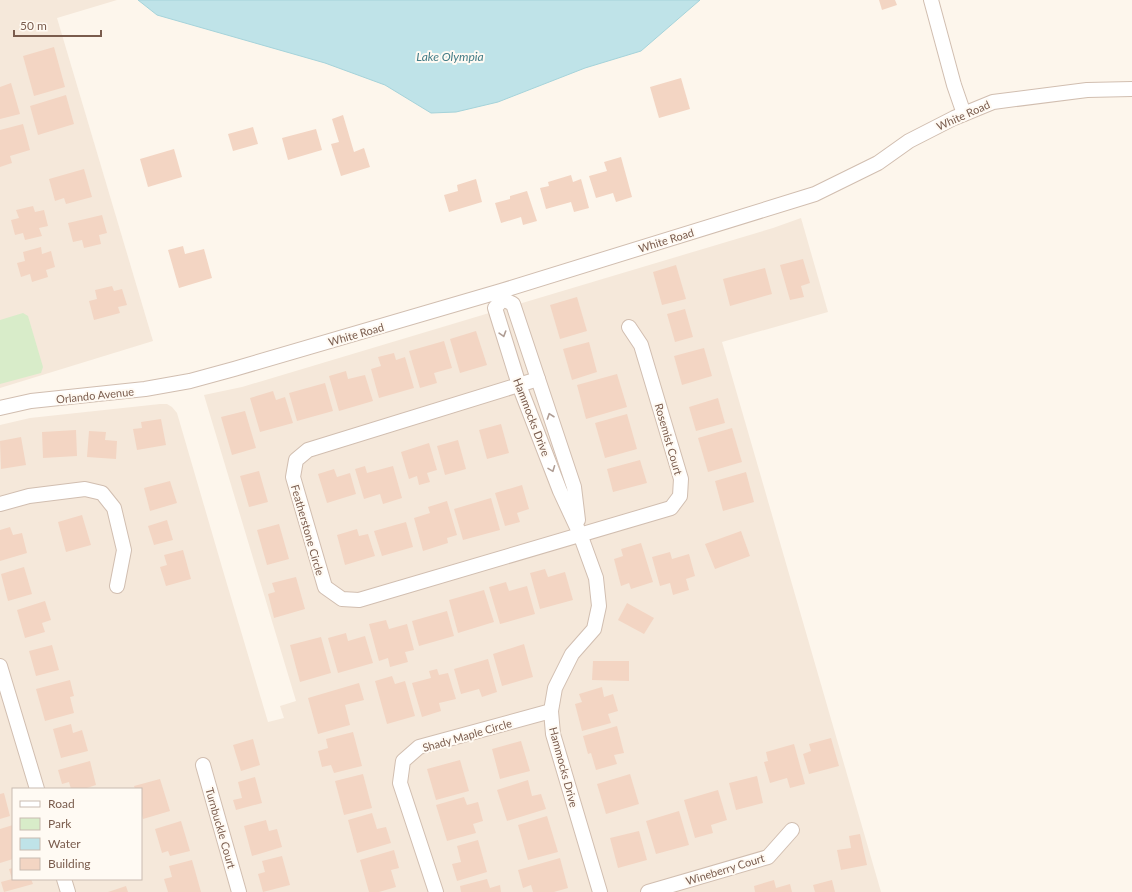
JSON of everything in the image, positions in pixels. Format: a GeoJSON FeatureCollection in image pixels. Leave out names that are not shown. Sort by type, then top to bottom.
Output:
{"type":"FeatureCollection","features":[{"type":"Feature","properties":{"kind":"street"},"geometry":{"type":"LineString","coordinates":[[931,0],[954,84],[964,114]]}},
{"type":"Feature","properties":{"kind":"street","name":"White Road"},"geometry":{"type":"LineString","coordinates":[[190,381],[502,295],[815,194],[878,164],[909,141],[964,114],[993,102],[1087,90],[1132,89]]}},
{"type":"Feature","properties":{"kind":"street","name":"Hammocks Drive"},"geometry":{"type":"LineString","coordinates":[[580,534],[574,487],[513,304],[502,295],[496,308],[519,385],[560,491],[580,534],[596,578],[599,606],[594,629],[572,654],[555,688],[551,711],[553,734],[600,892]]}},
{"type":"Feature","properties":{"kind":"street","name":"Rosemist Court"},"geometry":{"type":"LineString","coordinates":[[580,534],[671,508],[680,496],[681,479],[641,345],[629,327]]}},
{"type":"Feature","properties":{"kind":"street","name":"Featherstone Circle"},"geometry":{"type":"LineString","coordinates":[[538,379],[308,450],[296,460],[293,477],[325,587],[342,599],[359,600],[580,534]]}},
{"type":"Feature","properties":{"kind":"street","name":"Orlando Avenue"},"geometry":{"type":"LineString","coordinates":[[0,408],[31,401],[145,389],[190,381]]}},
{"type":"Feature","properties":{"kind":"street"},"geometry":{"type":"LineString","coordinates":[[0,504],[29,496],[85,489],[102,493],[114,508],[124,550],[117,586]]}},
{"type":"Feature","properties":{"kind":"street"},"geometry":{"type":"LineString","coordinates":[[0,666],[37,788]]}},
{"type":"Feature","properties":{"kind":"street","name":"Shady Maple Circle"},"geometry":{"type":"LineString","coordinates":[[436,892],[400,783],[403,761],[418,747],[551,711]]}},
{"type":"Feature","properties":{"kind":"street","name":"Turnbuckle Court"},"geometry":{"type":"LineString","coordinates":[[203,765],[239,892]]}},
{"type":"Feature","properties":{"kind":"street","name":"Wineberry Court"},"geometry":{"type":"LineString","coordinates":[[648,892],[768,857],[792,830]]}},
{"type":"Feature","properties":{"kind":"street"},"geometry":{"type":"LineString","coordinates":[[64,880],[68,892]]}},
{"type":"Feature","properties":{"kind":"shaded area"},"geometry":{"type":"Polygon","coordinates":[[[0,0],[117,0],[57,18],[153,341],[0,388],[0,0]]]}},
{"type":"Feature","properties":{"kind":"shaded area"},"geometry":{"type":"Polygon","coordinates":[[[801,218],[828,312],[722,342],[881,892],[0,892],[0,425],[30,418],[160,404],[167,404],[172,407],[177,413],[268,722],[284,718],[280,706],[296,701],[204,395],[242,387],[773,228],[801,218]]]}},
{"type":"Feature","properties":{"kind":"green space"},"geometry":{"type":"Polygon","coordinates":[[[23,313],[28,316],[43,367],[41,373],[0,384],[0,320],[23,313]]]}},
{"type":"Feature","properties":{"kind":"water","name":"Lake Olympia"},"geometry":{"type":"Polygon","coordinates":[[[138,0],[700,0],[641,51],[585,68],[498,102],[456,112],[431,113],[385,85],[325,63],[157,15],[138,0]]]}},
{"type":"Feature","properties":{"kind":"building"},"geometry":{"type":"Polygon","coordinates":[[[879,0],[895,0],[897,5],[882,10],[879,0]]]}},
{"type":"Feature","properties":{"kind":"building"},"geometry":{"type":"Polygon","coordinates":[[[54,47],[65,87],[34,96],[23,56],[54,47]]]}},
{"type":"Feature","properties":{"kind":"building"},"geometry":{"type":"Polygon","coordinates":[[[681,78],[690,109],[659,118],[650,87],[681,78]]]}},
{"type":"Feature","properties":{"kind":"building"},"geometry":{"type":"Polygon","coordinates":[[[11,83],[20,114],[0,119],[0,87],[11,83]]]}},
{"type":"Feature","properties":{"kind":"building"},"geometry":{"type":"Polygon","coordinates":[[[66,95],[74,124],[38,135],[30,106],[66,95]]]}},
{"type":"Feature","properties":{"kind":"building"},"geometry":{"type":"Polygon","coordinates":[[[343,115],[354,152],[364,148],[370,167],[341,176],[331,144],[339,142],[332,119],[343,115]]]}},
{"type":"Feature","properties":{"kind":"building"},"geometry":{"type":"Polygon","coordinates":[[[23,124],[30,150],[10,156],[12,163],[0,167],[0,130],[23,124]]]}},
{"type":"Feature","properties":{"kind":"building"},"geometry":{"type":"Polygon","coordinates":[[[253,127],[258,144],[233,151],[228,134],[253,127]]]}},
{"type":"Feature","properties":{"kind":"building"},"geometry":{"type":"Polygon","coordinates":[[[316,129],[322,150],[288,160],[282,138],[316,129]]]}},
{"type":"Feature","properties":{"kind":"building"},"geometry":{"type":"Polygon","coordinates":[[[174,149],[182,177],[148,187],[140,159],[174,149]]]}},
{"type":"Feature","properties":{"kind":"building"},"geometry":{"type":"Polygon","coordinates":[[[621,157],[632,197],[616,202],[613,193],[596,198],[589,176],[607,171],[604,162],[621,157]]]}},
{"type":"Feature","properties":{"kind":"building"},"geometry":{"type":"Polygon","coordinates":[[[84,169],[92,197],[66,204],[64,198],[55,201],[49,179],[84,169]]]}},
{"type":"Feature","properties":{"kind":"building"},"geometry":{"type":"Polygon","coordinates":[[[571,175],[573,182],[581,179],[589,208],[574,212],[571,202],[546,209],[540,188],[549,186],[548,182],[571,175]]]}},
{"type":"Feature","properties":{"kind":"building"},"geometry":{"type":"Polygon","coordinates":[[[476,179],[482,202],[449,212],[444,195],[458,191],[457,185],[476,179]]]}},
{"type":"Feature","properties":{"kind":"building"},"geometry":{"type":"Polygon","coordinates":[[[527,191],[537,221],[523,225],[521,217],[501,223],[495,203],[510,199],[510,196],[527,191]]]}},
{"type":"Feature","properties":{"kind":"building"},"geometry":{"type":"Polygon","coordinates":[[[33,206],[35,212],[44,210],[48,226],[39,228],[42,236],[25,240],[23,233],[15,235],[11,220],[19,218],[16,210],[33,206]]]}},
{"type":"Feature","properties":{"kind":"building"},"geometry":{"type":"Polygon","coordinates":[[[102,215],[107,233],[99,235],[101,244],[84,248],[82,240],[73,242],[68,223],[102,215]]]}},
{"type":"Feature","properties":{"kind":"building"},"geometry":{"type":"Polygon","coordinates":[[[183,246],[185,254],[204,249],[212,278],[179,288],[168,250],[183,246]]]}},
{"type":"Feature","properties":{"kind":"building"},"geometry":{"type":"Polygon","coordinates":[[[41,247],[42,254],[51,251],[55,267],[46,270],[48,277],[32,282],[30,274],[21,277],[17,263],[25,261],[23,252],[41,247]]]}},
{"type":"Feature","properties":{"kind":"building"},"geometry":{"type":"Polygon","coordinates":[[[803,259],[810,283],[801,286],[804,297],[790,300],[780,265],[803,259]]]}},
{"type":"Feature","properties":{"kind":"building"},"geometry":{"type":"Polygon","coordinates":[[[676,265],[686,299],[662,305],[653,272],[676,265]]]}},
{"type":"Feature","properties":{"kind":"building"},"geometry":{"type":"Polygon","coordinates":[[[765,268],[772,294],[730,306],[723,279],[765,268]]]}},
{"type":"Feature","properties":{"kind":"building"},"geometry":{"type":"Polygon","coordinates":[[[112,286],[114,291],[122,289],[127,305],[118,307],[120,313],[94,320],[89,301],[97,299],[95,290],[112,286]]]}},
{"type":"Feature","properties":{"kind":"building"},"geometry":{"type":"Polygon","coordinates":[[[577,297],[587,331],[560,339],[550,305],[577,297]]]}},
{"type":"Feature","properties":{"kind":"building"},"geometry":{"type":"Polygon","coordinates":[[[685,309],[693,337],[675,342],[667,314],[685,309]]]}},
{"type":"Feature","properties":{"kind":"building"},"geometry":{"type":"Polygon","coordinates":[[[476,331],[487,365],[460,373],[450,339],[476,331]]]}},
{"type":"Feature","properties":{"kind":"building"},"geometry":{"type":"Polygon","coordinates":[[[444,341],[452,368],[434,373],[437,383],[420,388],[409,351],[444,341]]]}},
{"type":"Feature","properties":{"kind":"building"},"geometry":{"type":"Polygon","coordinates":[[[589,342],[597,372],[572,380],[563,349],[589,342]]]}},
{"type":"Feature","properties":{"kind":"building"},"geometry":{"type":"Polygon","coordinates":[[[704,348],[712,376],[682,385],[674,356],[704,348]]]}},
{"type":"Feature","properties":{"kind":"building"},"geometry":{"type":"Polygon","coordinates":[[[394,353],[396,360],[405,357],[414,388],[379,398],[371,369],[381,366],[378,357],[394,353]]]}},
{"type":"Feature","properties":{"kind":"building"},"geometry":{"type":"Polygon","coordinates":[[[346,371],[348,379],[365,375],[373,401],[339,411],[329,376],[346,371]]]}},
{"type":"Feature","properties":{"kind":"building"},"geometry":{"type":"Polygon","coordinates":[[[617,374],[627,407],[586,419],[577,385],[617,374]]]}},
{"type":"Feature","properties":{"kind":"building"},"geometry":{"type":"Polygon","coordinates":[[[325,383],[333,411],[297,421],[289,393],[325,383]]]}},
{"type":"Feature","properties":{"kind":"building"},"geometry":{"type":"Polygon","coordinates":[[[273,391],[276,400],[285,397],[293,423],[260,432],[250,398],[273,391]]]}},
{"type":"Feature","properties":{"kind":"building"},"geometry":{"type":"Polygon","coordinates":[[[718,398],[725,423],[696,431],[689,407],[718,398]]]}},
{"type":"Feature","properties":{"kind":"building"},"geometry":{"type":"Polygon","coordinates":[[[245,411],[256,448],[232,455],[221,417],[245,411]]]}},
{"type":"Feature","properties":{"kind":"building"},"geometry":{"type":"Polygon","coordinates":[[[627,414],[637,449],[605,458],[595,423],[627,414]]]}},
{"type":"Feature","properties":{"kind":"building"},"geometry":{"type":"Polygon","coordinates":[[[161,419],[166,445],[137,450],[133,429],[142,428],[141,422],[161,419]]]}},
{"type":"Feature","properties":{"kind":"building"},"geometry":{"type":"Polygon","coordinates":[[[501,424],[509,453],[487,459],[479,430],[501,424]]]}},
{"type":"Feature","properties":{"kind":"building"},"geometry":{"type":"Polygon","coordinates":[[[732,428],[742,462],[708,472],[698,438],[732,428]]]}},
{"type":"Feature","properties":{"kind":"building"},"geometry":{"type":"Polygon","coordinates":[[[76,430],[77,456],[43,458],[42,432],[76,430]]]}},
{"type":"Feature","properties":{"kind":"building"},"geometry":{"type":"Polygon","coordinates":[[[89,431],[106,432],[105,440],[117,441],[116,459],[87,457],[89,431]]]}},
{"type":"Feature","properties":{"kind":"building"},"geometry":{"type":"Polygon","coordinates":[[[21,437],[26,465],[1,469],[0,441],[21,437]]]}},
{"type":"Feature","properties":{"kind":"building"},"geometry":{"type":"Polygon","coordinates":[[[458,440],[466,469],[445,475],[437,446],[458,440]]]}},
{"type":"Feature","properties":{"kind":"building"},"geometry":{"type":"Polygon","coordinates":[[[429,443],[437,470],[427,473],[430,482],[419,485],[417,476],[409,479],[401,452],[429,443]]]}},
{"type":"Feature","properties":{"kind":"building"},"geometry":{"type":"Polygon","coordinates":[[[640,460],[647,483],[613,492],[607,469],[640,460]]]}},
{"type":"Feature","properties":{"kind":"building"},"geometry":{"type":"Polygon","coordinates":[[[365,466],[367,473],[393,466],[402,498],[383,504],[380,494],[364,499],[355,469],[365,466]]]}},
{"type":"Feature","properties":{"kind":"building"},"geometry":{"type":"Polygon","coordinates":[[[334,469],[337,477],[350,473],[356,494],[327,503],[318,474],[334,469]]]}},
{"type":"Feature","properties":{"kind":"building"},"geometry":{"type":"Polygon","coordinates":[[[259,471],[268,502],[249,507],[240,476],[259,471]]]}},
{"type":"Feature","properties":{"kind":"building"},"geometry":{"type":"Polygon","coordinates":[[[746,472],[754,502],[723,511],[715,481],[746,472]]]}},
{"type":"Feature","properties":{"kind":"building"},"geometry":{"type":"Polygon","coordinates":[[[170,481],[177,503],[150,511],[144,488],[170,481]]]}},
{"type":"Feature","properties":{"kind":"building"},"geometry":{"type":"Polygon","coordinates":[[[522,485],[529,509],[517,513],[520,522],[505,526],[495,493],[522,485]]]}},
{"type":"Feature","properties":{"kind":"building"},"geometry":{"type":"Polygon","coordinates":[[[491,498],[500,530],[463,540],[454,509],[491,498]]]}},
{"type":"Feature","properties":{"kind":"building"},"geometry":{"type":"Polygon","coordinates":[[[447,501],[457,535],[447,538],[448,543],[423,551],[414,518],[430,513],[428,507],[447,501]]]}},
{"type":"Feature","properties":{"kind":"building"},"geometry":{"type":"Polygon","coordinates":[[[82,515],[91,545],[66,552],[58,522],[82,515]]]}},
{"type":"Feature","properties":{"kind":"building"},"geometry":{"type":"Polygon","coordinates":[[[167,520],[173,540],[154,545],[148,526],[167,520]]]}},
{"type":"Feature","properties":{"kind":"building"},"geometry":{"type":"Polygon","coordinates":[[[406,522],[413,547],[382,556],[374,531],[406,522]]]}},
{"type":"Feature","properties":{"kind":"building"},"geometry":{"type":"Polygon","coordinates":[[[279,524],[289,559],[267,565],[257,530],[279,524]]]}},
{"type":"Feature","properties":{"kind":"building"},"geometry":{"type":"Polygon","coordinates":[[[10,527],[13,535],[22,533],[27,553],[0,561],[0,530],[10,527]]]}},
{"type":"Feature","properties":{"kind":"building"},"geometry":{"type":"Polygon","coordinates":[[[357,529],[359,536],[368,534],[375,556],[345,565],[337,535],[357,529]]]}},
{"type":"Feature","properties":{"kind":"building"},"geometry":{"type":"Polygon","coordinates":[[[741,531],[750,556],[715,569],[705,544],[741,531]]]}},
{"type":"Feature","properties":{"kind":"building"},"geometry":{"type":"Polygon","coordinates":[[[641,543],[653,582],[631,589],[629,583],[621,586],[614,559],[623,556],[621,549],[641,543]]]}},
{"type":"Feature","properties":{"kind":"building"},"geometry":{"type":"Polygon","coordinates":[[[183,550],[191,579],[166,586],[160,567],[167,565],[164,555],[183,550]]]}},
{"type":"Feature","properties":{"kind":"building"},"geometry":{"type":"Polygon","coordinates":[[[670,552],[672,559],[689,554],[695,576],[686,579],[689,590],[673,595],[670,583],[660,586],[652,557],[670,552]]]}},
{"type":"Feature","properties":{"kind":"building"},"geometry":{"type":"Polygon","coordinates":[[[24,567],[32,594],[8,601],[1,574],[24,567]]]}},
{"type":"Feature","properties":{"kind":"building"},"geometry":{"type":"Polygon","coordinates":[[[545,569],[548,577],[565,572],[573,600],[540,609],[530,573],[545,569]]]}},
{"type":"Feature","properties":{"kind":"building"},"geometry":{"type":"Polygon","coordinates":[[[296,577],[305,609],[274,618],[268,594],[275,592],[272,583],[296,577]]]}},
{"type":"Feature","properties":{"kind":"building"},"geometry":{"type":"Polygon","coordinates":[[[506,582],[509,591],[527,586],[535,614],[500,624],[489,587],[506,582]]]}},
{"type":"Feature","properties":{"kind":"building"},"geometry":{"type":"Polygon","coordinates":[[[484,590],[494,622],[458,633],[449,600],[484,590]]]}},
{"type":"Feature","properties":{"kind":"building"},"geometry":{"type":"Polygon","coordinates":[[[45,601],[51,620],[42,623],[45,632],[25,638],[17,610],[45,601]]]}},
{"type":"Feature","properties":{"kind":"building"},"geometry":{"type":"Polygon","coordinates":[[[627,603],[654,618],[644,634],[618,620],[627,603]]]}},
{"type":"Feature","properties":{"kind":"building"},"geometry":{"type":"Polygon","coordinates":[[[447,611],[454,636],[419,646],[412,621],[447,611]]]}},
{"type":"Feature","properties":{"kind":"building"},"geometry":{"type":"Polygon","coordinates":[[[386,620],[389,629],[407,624],[414,650],[405,652],[408,662],[390,667],[388,658],[379,661],[369,624],[386,620]]]}},
{"type":"Feature","properties":{"kind":"building"},"geometry":{"type":"Polygon","coordinates":[[[346,633],[348,641],[365,636],[373,663],[338,673],[328,638],[346,633]]]}},
{"type":"Feature","properties":{"kind":"building"},"geometry":{"type":"Polygon","coordinates":[[[321,637],[331,673],[300,682],[290,645],[321,637]]]}},
{"type":"Feature","properties":{"kind":"building"},"geometry":{"type":"Polygon","coordinates":[[[524,644],[533,677],[502,686],[493,654],[524,644]]]}},
{"type":"Feature","properties":{"kind":"building"},"geometry":{"type":"Polygon","coordinates":[[[52,645],[59,670],[36,676],[29,651],[52,645]]]}},
{"type":"Feature","properties":{"kind":"building"},"geometry":{"type":"Polygon","coordinates":[[[488,659],[497,692],[482,697],[479,689],[461,694],[454,669],[488,659]]]}},
{"type":"Feature","properties":{"kind":"building"},"geometry":{"type":"Polygon","coordinates":[[[593,661],[629,661],[629,681],[592,680],[593,661]]]}},
{"type":"Feature","properties":{"kind":"building"},"geometry":{"type":"Polygon","coordinates":[[[437,669],[439,675],[448,673],[456,699],[439,703],[441,711],[422,717],[412,683],[431,678],[429,671],[437,669]]]}},
{"type":"Feature","properties":{"kind":"building"},"geometry":{"type":"Polygon","coordinates":[[[392,676],[395,684],[405,681],[415,716],[387,724],[375,681],[392,676]]]}},
{"type":"Feature","properties":{"kind":"building"},"geometry":{"type":"Polygon","coordinates":[[[70,680],[74,696],[70,697],[74,713],[45,721],[36,689],[70,680]]]}},
{"type":"Feature","properties":{"kind":"building"},"geometry":{"type":"Polygon","coordinates":[[[359,683],[364,700],[345,705],[350,725],[318,734],[308,698],[359,683]]]}},
{"type":"Feature","properties":{"kind":"building"},"geometry":{"type":"Polygon","coordinates":[[[602,687],[604,697],[613,694],[618,711],[608,714],[611,723],[582,731],[575,704],[582,702],[579,694],[602,687]]]}},
{"type":"Feature","properties":{"kind":"building"},"geometry":{"type":"Polygon","coordinates":[[[71,724],[73,733],[82,730],[88,751],[61,758],[53,729],[71,724]]]}},
{"type":"Feature","properties":{"kind":"building"},"geometry":{"type":"Polygon","coordinates":[[[617,726],[624,753],[614,755],[617,764],[596,770],[591,753],[588,754],[583,736],[617,726]]]}},
{"type":"Feature","properties":{"kind":"building"},"geometry":{"type":"Polygon","coordinates":[[[353,732],[362,766],[334,773],[331,765],[322,767],[318,751],[328,748],[326,739],[353,732]]]}},
{"type":"Feature","properties":{"kind":"building"},"geometry":{"type":"Polygon","coordinates":[[[831,738],[839,766],[809,774],[803,754],[811,751],[809,744],[831,738]]]}},
{"type":"Feature","properties":{"kind":"building"},"geometry":{"type":"Polygon","coordinates":[[[253,739],[260,765],[241,771],[233,745],[253,739]]]}},
{"type":"Feature","properties":{"kind":"building"},"geometry":{"type":"Polygon","coordinates":[[[521,741],[530,771],[500,779],[492,749],[521,741]]]}},
{"type":"Feature","properties":{"kind":"building"},"geometry":{"type":"Polygon","coordinates":[[[794,744],[805,784],[790,788],[787,778],[770,783],[764,762],[768,761],[766,752],[794,744]]]}},
{"type":"Feature","properties":{"kind":"building"},"geometry":{"type":"Polygon","coordinates":[[[460,760],[469,791],[436,800],[427,769],[460,760]]]}},
{"type":"Feature","properties":{"kind":"building"},"geometry":{"type":"Polygon","coordinates":[[[90,761],[96,785],[87,788],[71,788],[69,782],[62,784],[58,770],[90,761]]]}},
{"type":"Feature","properties":{"kind":"building"},"geometry":{"type":"Polygon","coordinates":[[[363,774],[372,808],[344,815],[335,781],[363,774]]]}},
{"type":"Feature","properties":{"kind":"building"},"geometry":{"type":"Polygon","coordinates":[[[630,774],[639,804],[606,814],[597,784],[630,774]]]}},
{"type":"Feature","properties":{"kind":"building"},"geometry":{"type":"Polygon","coordinates":[[[757,776],[763,803],[736,810],[729,783],[757,776]]]}},
{"type":"Feature","properties":{"kind":"building"},"geometry":{"type":"Polygon","coordinates":[[[255,777],[262,803],[236,810],[233,800],[242,798],[238,782],[255,777]]]}},
{"type":"Feature","properties":{"kind":"building"},"geometry":{"type":"Polygon","coordinates":[[[160,779],[170,811],[143,819],[142,788],[135,788],[134,786],[160,779]]]}},
{"type":"Feature","properties":{"kind":"building"},"geometry":{"type":"Polygon","coordinates":[[[528,780],[532,796],[541,794],[546,809],[507,821],[497,790],[528,780]]]}},
{"type":"Feature","properties":{"kind":"building"},"geometry":{"type":"Polygon","coordinates":[[[718,790],[727,820],[711,825],[713,833],[695,838],[684,800],[718,790]]]}},
{"type":"Feature","properties":{"kind":"building"},"geometry":{"type":"Polygon","coordinates":[[[4,793],[10,816],[0,819],[0,794],[4,793]]]}},
{"type":"Feature","properties":{"kind":"building"},"geometry":{"type":"Polygon","coordinates":[[[464,797],[467,805],[478,802],[483,821],[473,824],[476,833],[447,841],[436,805],[464,797]]]}},
{"type":"Feature","properties":{"kind":"building"},"geometry":{"type":"Polygon","coordinates":[[[679,811],[689,845],[656,854],[646,821],[679,811]]]}},
{"type":"Feature","properties":{"kind":"building"},"geometry":{"type":"Polygon","coordinates":[[[372,813],[377,829],[386,827],[391,843],[357,853],[348,820],[372,813]]]}},
{"type":"Feature","properties":{"kind":"building"},"geometry":{"type":"Polygon","coordinates":[[[547,816],[558,852],[528,860],[518,825],[547,816]]]}},
{"type":"Feature","properties":{"kind":"building"},"geometry":{"type":"Polygon","coordinates":[[[266,820],[269,831],[277,829],[282,847],[252,856],[244,826],[266,820]]]}},
{"type":"Feature","properties":{"kind":"building"},"geometry":{"type":"Polygon","coordinates":[[[181,821],[190,851],[170,856],[168,851],[162,853],[155,829],[181,821]]]}},
{"type":"Feature","properties":{"kind":"building"},"geometry":{"type":"Polygon","coordinates":[[[12,825],[12,859],[0,863],[0,829],[12,825]]]}},
{"type":"Feature","properties":{"kind":"building"},"geometry":{"type":"Polygon","coordinates":[[[639,831],[647,860],[618,868],[610,838],[639,831]]]}},
{"type":"Feature","properties":{"kind":"building"},"geometry":{"type":"Polygon","coordinates":[[[860,834],[867,865],[841,870],[837,850],[851,848],[849,836],[860,834]]]}},
{"type":"Feature","properties":{"kind":"building"},"geometry":{"type":"Polygon","coordinates":[[[478,840],[487,872],[457,881],[452,864],[461,862],[457,846],[478,840]]]}},
{"type":"Feature","properties":{"kind":"building"},"geometry":{"type":"Polygon","coordinates":[[[394,850],[399,868],[391,870],[396,887],[379,892],[369,892],[360,860],[394,850]]]}},
{"type":"Feature","properties":{"kind":"building"},"geometry":{"type":"Polygon","coordinates":[[[282,856],[290,885],[263,892],[258,874],[265,872],[262,861],[282,856]]]}},
{"type":"Feature","properties":{"kind":"building"},"geometry":{"type":"Polygon","coordinates":[[[560,858],[568,888],[554,892],[533,892],[531,885],[523,888],[518,870],[560,858]]]}},
{"type":"Feature","properties":{"kind":"building"},"geometry":{"type":"Polygon","coordinates":[[[192,860],[201,892],[168,892],[164,879],[172,877],[169,866],[192,860]]]}},
{"type":"Feature","properties":{"kind":"building"},"geometry":{"type":"Polygon","coordinates":[[[12,868],[12,879],[9,869],[12,868]]]}},
{"type":"Feature","properties":{"kind":"building"},"geometry":{"type":"Polygon","coordinates":[[[12,879],[31,880],[33,884],[4,892],[1,882],[12,879]]]}},
{"type":"Feature","properties":{"kind":"building"},"geometry":{"type":"Polygon","coordinates":[[[487,879],[490,888],[500,885],[501,892],[461,892],[460,886],[487,879]]]}},
{"type":"Feature","properties":{"kind":"building"},"geometry":{"type":"Polygon","coordinates":[[[774,880],[776,888],[790,884],[792,892],[755,892],[754,886],[774,880]]]}},
{"type":"Feature","properties":{"kind":"building"},"geometry":{"type":"Polygon","coordinates":[[[832,880],[835,892],[815,892],[813,885],[832,880]]]}},
{"type":"Feature","properties":{"kind":"building"},"geometry":{"type":"Polygon","coordinates":[[[126,886],[128,892],[108,892],[126,886]]]}}]}
